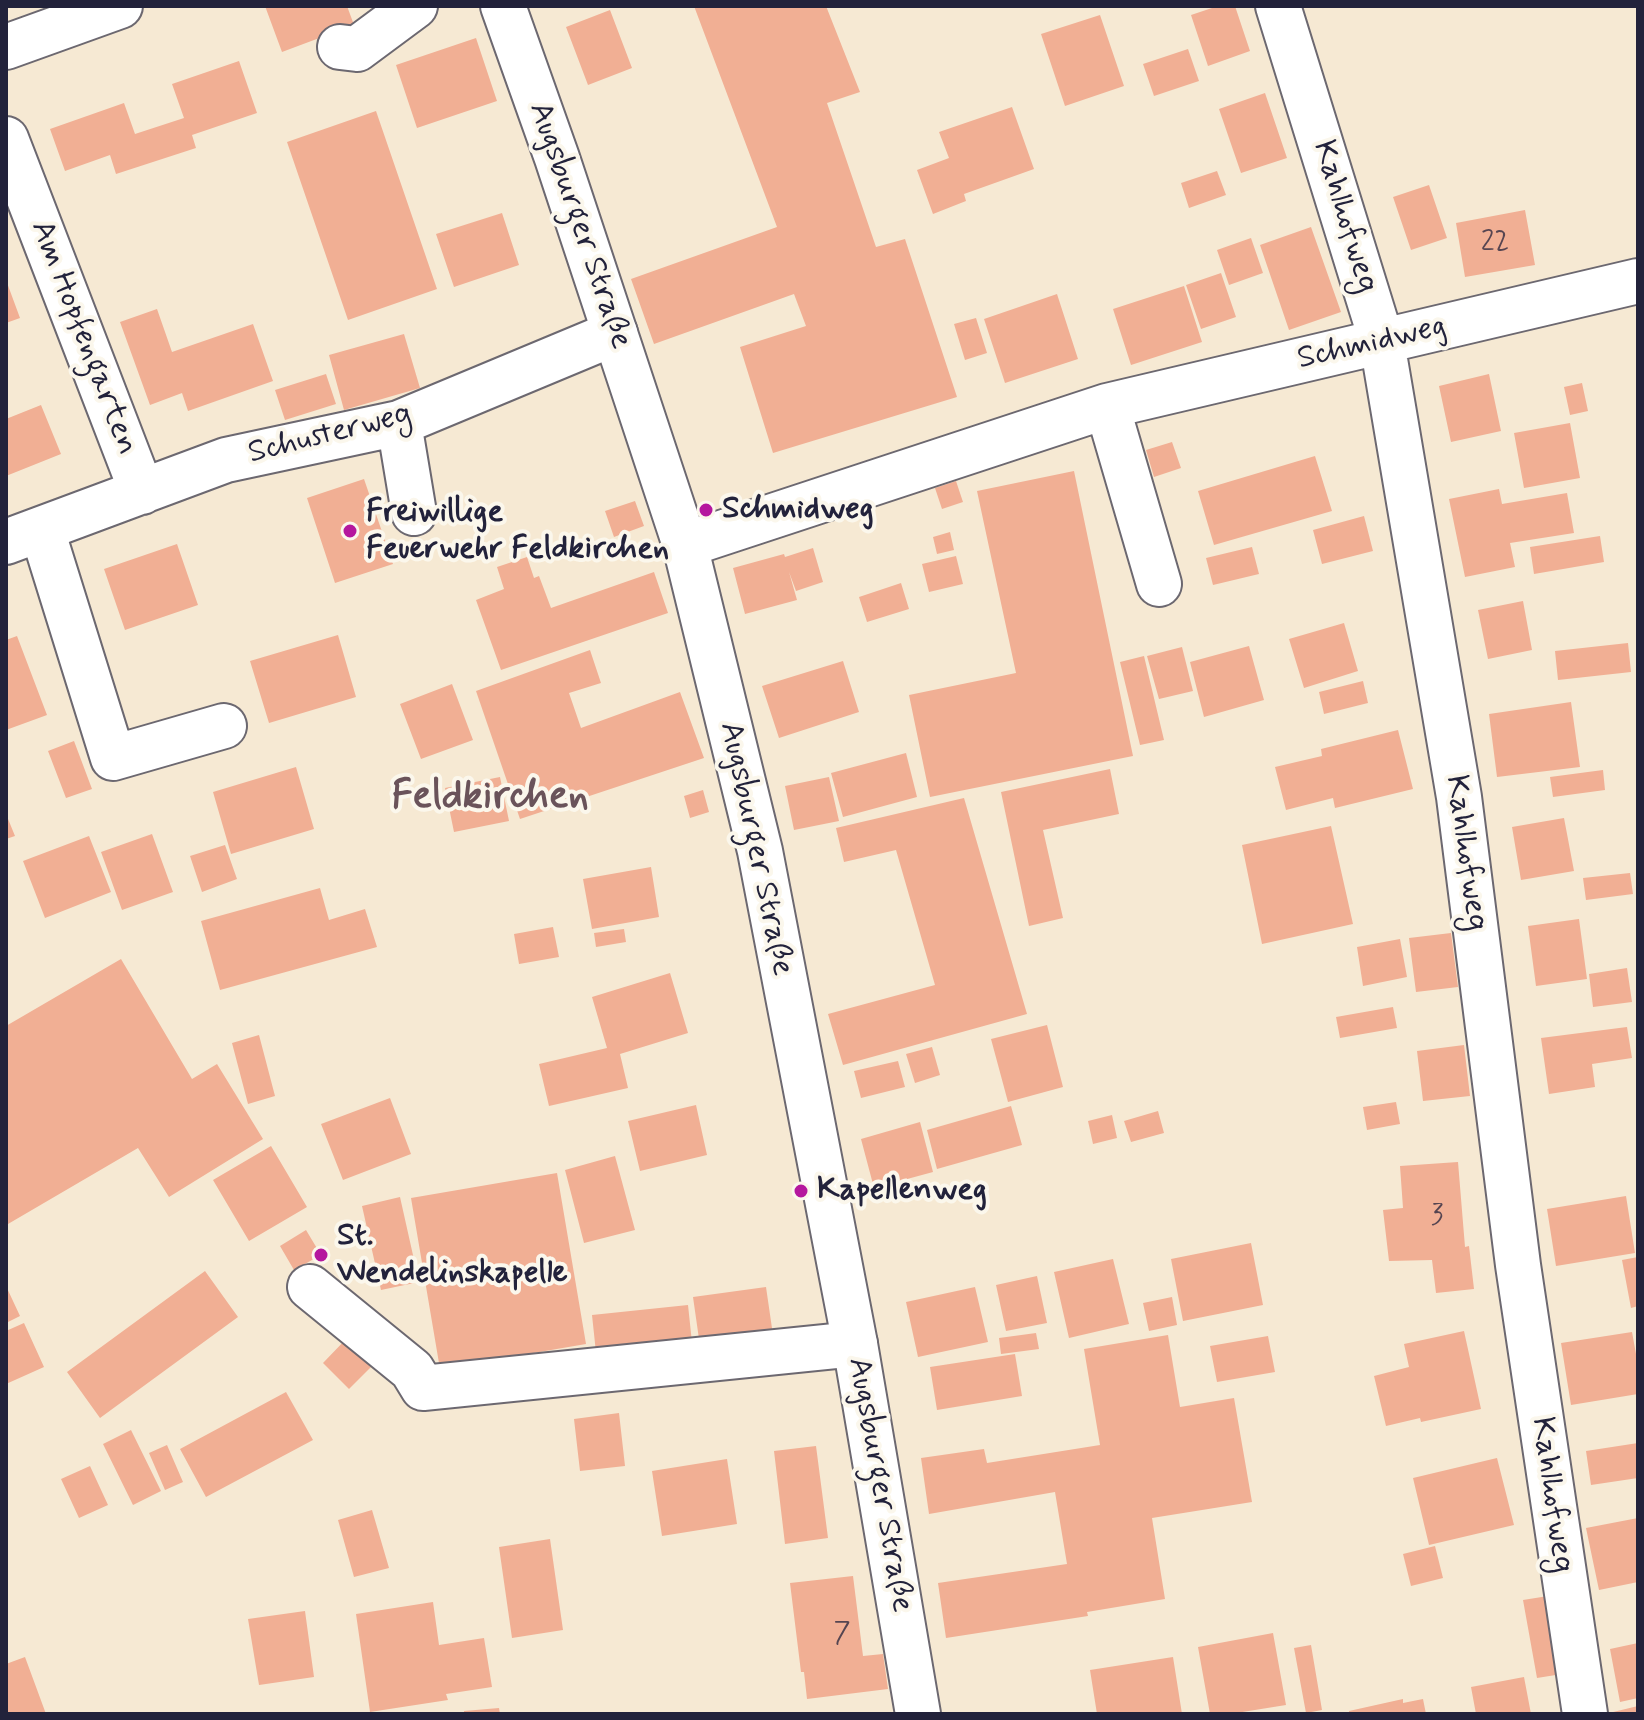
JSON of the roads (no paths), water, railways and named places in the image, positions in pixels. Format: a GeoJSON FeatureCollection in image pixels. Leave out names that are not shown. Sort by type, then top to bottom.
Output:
{"type":"FeatureCollection","features":[{"type":"Feature","properties":{"kind":"street"},"geometry":{"type":"LineString","coordinates":[[6,47],[120,6]]}},
{"type":"Feature","properties":{"kind":"street"},"geometry":{"type":"LineString","coordinates":[[340,47],[357,49],[415,6]]}},
{"type":"Feature","properties":{"kind":"street","name":"Augsburger Straße"},"geometry":{"type":"LineString","coordinates":[[503,6],[685,545],[760,851],[855,1344],[918,1714]]}},
{"type":"Feature","properties":{"kind":"street","name":"Kahlhofweg"},"geometry":{"type":"LineString","coordinates":[[1278,6],[1382,342],[1459,797],[1521,1286],[1585,1714]]}},
{"type":"Feature","properties":{"kind":"street","name":"Am Hopfengarten"},"geometry":{"type":"LineString","coordinates":[[6,139],[142,492]]}},
{"type":"Feature","properties":{"kind":"street","name":"Schmidweg"},"geometry":{"type":"LineString","coordinates":[[685,545],[1107,406],[1638,281]]}},
{"type":"Feature","properties":{"kind":"street","name":"Schusterweg"},"geometry":{"type":"LineString","coordinates":[[224,726],[113,758],[24,536],[226,460],[399,423],[615,333]]}},
{"type":"Feature","properties":{"kind":"street"},"geometry":{"type":"LineString","coordinates":[[1107,406],[1159,584]]}},
{"type":"Feature","properties":{"kind":"street"},"geometry":{"type":"LineString","coordinates":[[399,423],[414,513]]}},
{"type":"Feature","properties":{"kind":"street"},"geometry":{"type":"LineString","coordinates":[[310,1287],[412,1370],[423,1388],[855,1344]]}},
{"type":"Feature","properties":{"kind":"place","name":"Schmidweg"},"geometry":{"type":"Point","coordinates":[706,510]}},
{"type":"Feature","properties":{"kind":"place","name":"Freiwillige Feuerwehr Feldkirchen"},"geometry":{"type":"Point","coordinates":[350,531]}},
{"type":"Feature","properties":{"kind":"place","name":"Kapellenweg"},"geometry":{"type":"Point","coordinates":[801,1191]}},
{"type":"Feature","properties":{"kind":"place","name":"St. Wendelinskapelle"},"geometry":{"type":"Point","coordinates":[321,1255]}},
{"type":"Feature","properties":{"kind":"district","name":"Feldkirchen"},"geometry":{"type":"Point","coordinates":[490,799]}}]}
